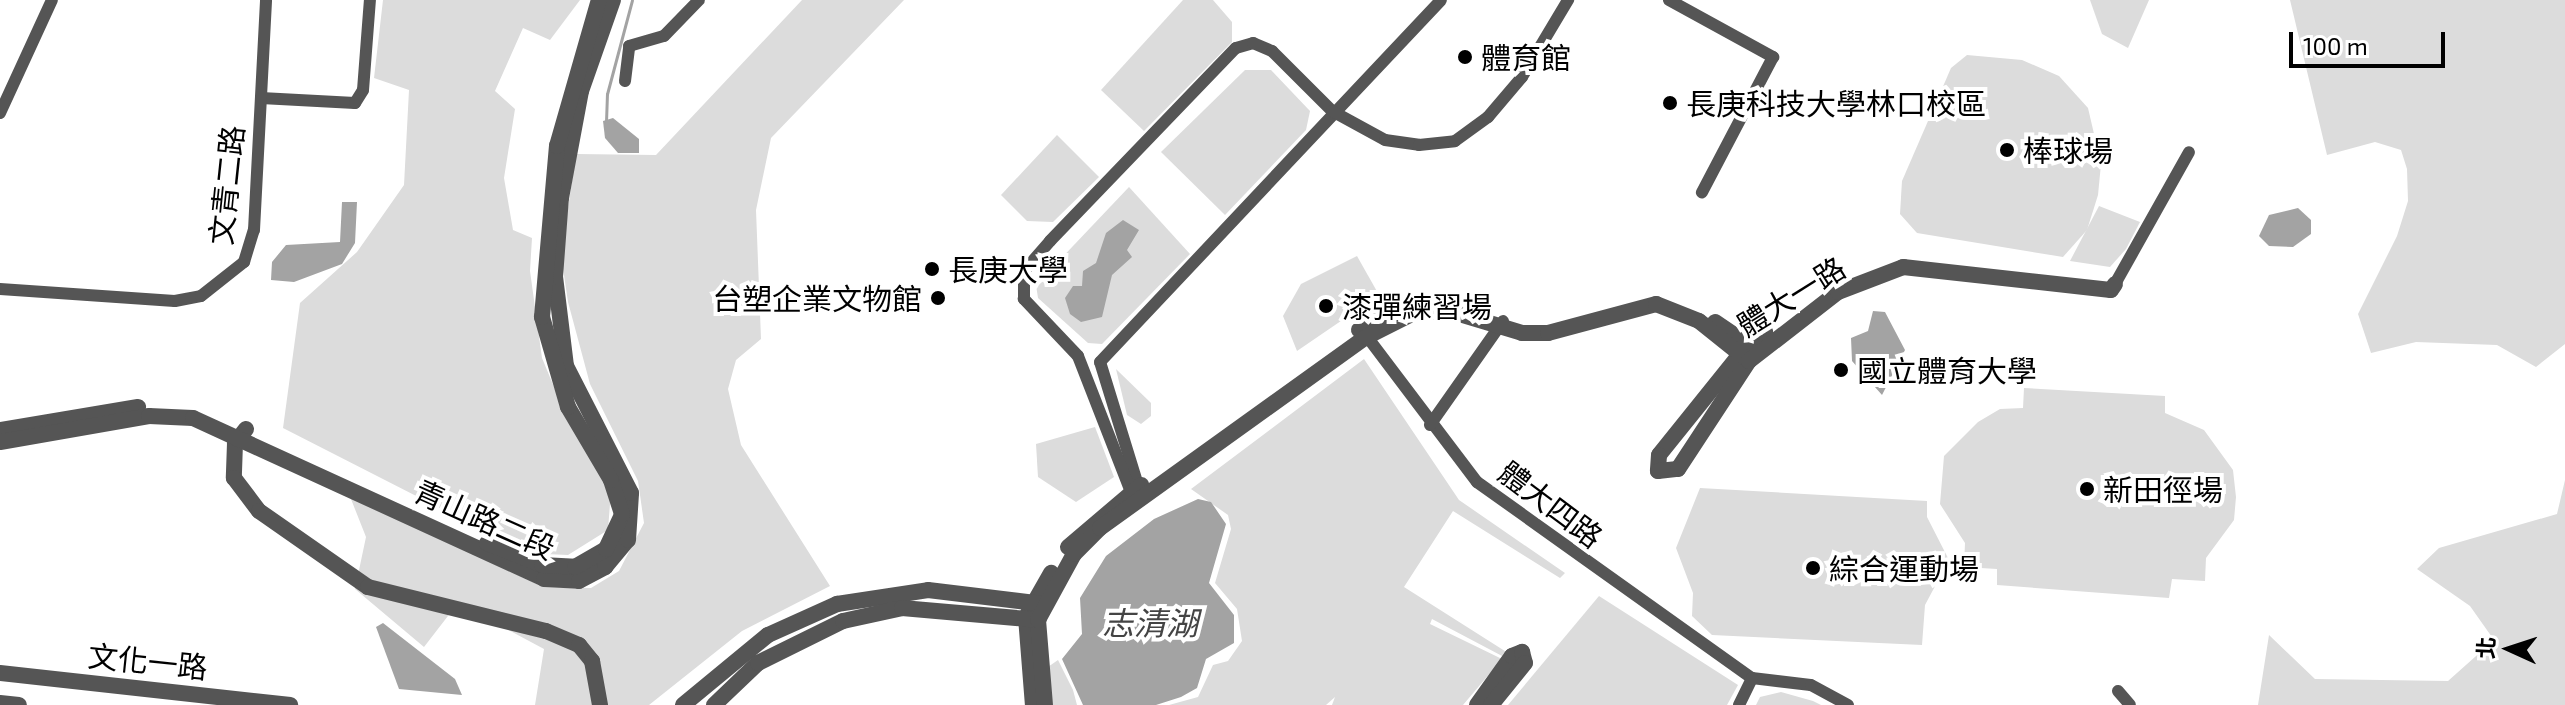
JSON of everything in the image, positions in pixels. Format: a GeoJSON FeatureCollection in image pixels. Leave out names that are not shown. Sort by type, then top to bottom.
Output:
{"type":"FeatureCollection","features":[{"type":"Feature","properties":{"kind":"street"},"geometry":{"type":"LineString","coordinates":[[0,113],[52,0]]}},
{"type":"Feature","properties":{"kind":"street","name":"文青二路"},"geometry":{"type":"LineString","coordinates":[[0,289],[175,301],[201,296],[225,281],[244,262],[254,230],[266,0]]}},
{"type":"Feature","properties":{"kind":"street"},"geometry":{"type":"LineString","coordinates":[[261,98],[355,103],[363,90],[370,0]]}},
{"type":"Feature","properties":{"kind":"street","name":"青山路二段"},"geometry":{"type":"LineString","coordinates":[[0,442],[149,416],[193,418],[244,433],[542,565],[575,567],[606,549],[622,514],[618,494],[568,407],[542,317],[557,146],[599,0]]}},
{"type":"Feature","properties":{"kind":"street","name":"青山路二段"},"geometry":{"type":"LineString","coordinates":[[0,430],[160,405],[213,412],[244,433],[544,579],[579,581],[621,553],[632,526],[631,493],[566,366],[555,277],[581,91],[613,0]]}},
{"type":"Feature","properties":{"kind":"street"},"geometry":{"type":"LineString","coordinates":[[625,81],[629,46],[664,36],[699,0]]}},
{"type":"Feature","properties":{"kind":"street"},"geometry":{"type":"LineString","coordinates":[[1138,492],[1100,362],[1332,111],[1441,0]]}},
{"type":"Feature","properties":{"kind":"street"},"geometry":{"type":"LineString","coordinates":[[1138,492],[1078,356],[1024,299],[1024,271],[1236,48],[1253,43],[1272,51],[1332,111],[1385,140],[1419,145],[1455,141],[1488,117],[1522,77],[1568,0]]}},
{"type":"Feature","properties":{"kind":"street"},"geometry":{"type":"LineString","coordinates":[[1669,0],[1773,57],[1702,192]]}},
{"type":"Feature","properties":{"kind":"street","name":"體大一路"},"geometry":{"type":"LineString","coordinates":[[1036,611],[1084,527],[1364,333],[1416,312],[1453,312],[1501,324],[1570,331],[1610,312],[1656,304],[1699,321],[1748,353],[1838,292],[1903,267],[2111,290],[2189,152]]}},
{"type":"Feature","properties":{"kind":"street"},"geometry":{"type":"LineString","coordinates":[[1430,425],[1501,324]]}},
{"type":"Feature","properties":{"kind":"street","name":"體大四路"},"geometry":{"type":"LineString","coordinates":[[1364,333],[1430,425],[1505,506],[1752,678]]}},
{"type":"Feature","properties":{"kind":"street"},"geometry":{"type":"LineString","coordinates":[[1748,353],[1678,469],[1658,471],[1659,455],[1748,353]]}},
{"type":"Feature","properties":{"kind":"street"},"geometry":{"type":"LineString","coordinates":[[244,433],[234,478],[259,511],[368,587],[546,631],[579,645],[592,661],[600,705]]}},
{"type":"Feature","properties":{"kind":"street"},"geometry":{"type":"LineString","coordinates":[[244,433],[240,476],[257,501],[370,581],[549,625],[583,639],[602,666],[606,705]]}},
{"type":"Feature","properties":{"kind":"street"},"geometry":{"type":"LineString","coordinates":[[683,705],[768,635],[837,604],[928,590],[1036,611]]}},
{"type":"Feature","properties":{"kind":"street"},"geometry":{"type":"LineString","coordinates":[[714,705],[758,663],[843,621],[902,608],[1036,611]]}},
{"type":"Feature","properties":{"kind":"street"},"geometry":{"type":"LineString","coordinates":[[1033,705],[1036,611]]}},
{"type":"Feature","properties":{"kind":"street"},"geometry":{"type":"LineString","coordinates":[[1036,611],[1045,705]]}},
{"type":"Feature","properties":{"kind":"street"},"geometry":{"type":"LineString","coordinates":[[1477,705],[1512,656],[1522,652],[1525,663],[1491,705]]}},
{"type":"Feature","properties":{"kind":"street","name":"文化一路"},"geometry":{"type":"LineString","coordinates":[[0,673],[290,705]]}},
{"type":"Feature","properties":{"kind":"street"},"geometry":{"type":"LineString","coordinates":[[1739,705],[1752,678],[1811,685],[1848,705]]}},
{"type":"Feature","properties":{"kind":"street"},"geometry":{"type":"LineString","coordinates":[[2118,691],[2130,705]]}},
{"type":"Feature","properties":{"kind":"street"},"geometry":{"type":"LineString","coordinates":[[0,703],[19,705]]}},
{"type":"Feature","properties":{"kind":"shaded area"},"geometry":{"type":"Polygon","coordinates":[[[383,0],[580,0],[550,40],[523,28],[495,91],[515,109],[504,178],[513,230],[532,238],[530,271],[542,358],[569,423],[611,491],[608,530],[568,555],[545,554],[475,526],[283,428],[300,303],[357,252],[404,185],[409,90],[374,78],[383,0]]]}},
{"type":"Feature","properties":{"kind":"shaded area"},"geometry":{"type":"Polygon","coordinates":[[[802,0],[904,0],[771,138],[756,210],[761,339],[736,360],[728,389],[741,445],[830,586],[742,631],[649,705],[535,705],[544,649],[458,603],[424,647],[355,589],[366,537],[349,494],[543,587],[591,588],[619,571],[644,523],[638,481],[590,384],[568,302],[561,255],[576,154],[656,155],[802,0]]]}},
{"type":"Feature","properties":{"kind":"shaded area"},"geometry":{"type":"Polygon","coordinates":[[[1183,0],[1213,0],[1232,22],[1232,42],[1144,131],[1101,90],[1183,0]]]}},
{"type":"Feature","properties":{"kind":"shaded area"},"geometry":{"type":"Polygon","coordinates":[[[2090,0],[2149,0],[2128,48],[2102,34],[2090,0]]]}},
{"type":"Feature","properties":{"kind":"shaded area"},"geometry":{"type":"Polygon","coordinates":[[[2290,0],[2565,0],[2565,344],[2536,367],[2497,345],[2416,342],[2371,353],[2358,314],[2397,236],[2408,201],[2407,169],[2401,150],[2375,142],[2327,155],[2290,0]]]}},
{"type":"Feature","properties":{"kind":"shaded area","name":"棒球場"},"geometry":{"type":"Polygon","coordinates":[[[1967,55],[2022,60],[2059,76],[2088,108],[2101,164],[2098,195],[2087,230],[2063,257],[1917,233],[1900,214],[1902,181],[1951,68],[1967,55]]]}},
{"type":"Feature","properties":{"kind":"shaded area"},"geometry":{"type":"Polygon","coordinates":[[[1245,70],[1271,70],[1310,111],[1306,130],[1225,215],[1161,152],[1245,70]]]}},
{"type":"Feature","properties":{"kind":"shaded area"},"geometry":{"type":"Polygon","coordinates":[[[1057,135],[1099,177],[1053,222],[1027,221],[1001,195],[1057,135]]]}},
{"type":"Feature","properties":{"kind":"shaded area"},"geometry":{"type":"Polygon","coordinates":[[[1129,187],[1190,254],[1102,344],[1088,343],[1038,298],[1036,285],[1129,187]]]}},
{"type":"Feature","properties":{"kind":"shaded area"},"geometry":{"type":"Polygon","coordinates":[[[2099,206],[2140,222],[2126,249],[2110,267],[2070,261],[2099,206]]]}},
{"type":"Feature","properties":{"kind":"shaded area","name":"漆彈練習場"},"geometry":{"type":"Polygon","coordinates":[[[1357,256],[1379,295],[1297,351],[1283,316],[1301,284],[1357,256]]]}},
{"type":"Feature","properties":{"kind":"shaded area"},"geometry":{"type":"Polygon","coordinates":[[[1364,359],[1459,500],[1565,573],[1560,578],[1453,511],[1404,587],[1508,653],[1504,657],[1432,619],[1430,624],[1502,659],[1463,705],[1332,705],[1335,697],[1326,705],[1169,705],[1198,697],[1213,665],[1228,661],[1242,641],[1237,609],[1215,583],[1231,529],[1228,515],[1191,489],[1364,359]]]}},
{"type":"Feature","properties":{"kind":"shaded area"},"geometry":{"type":"Polygon","coordinates":[[[1116,369],[1151,403],[1151,416],[1141,424],[1127,415],[1116,369]]]}},
{"type":"Feature","properties":{"kind":"shaded area","name":"新田徑場"},"geometry":{"type":"Polygon","coordinates":[[[2024,388],[2165,396],[2165,413],[2204,430],[2233,470],[2236,497],[2234,520],[2206,558],[2205,581],[2172,579],[2169,598],[1997,585],[1997,569],[1964,567],[1965,543],[1940,504],[1944,456],[1978,422],[2000,409],[2023,408],[2024,388]]]}},
{"type":"Feature","properties":{"kind":"shaded area"},"geometry":{"type":"Polygon","coordinates":[[[1095,427],[1114,477],[1076,502],[1038,477],[1036,444],[1095,427]]]}},
{"type":"Feature","properties":{"kind":"shaded area"},"geometry":{"type":"Polygon","coordinates":[[[2565,480],[2565,705],[2258,705],[2269,635],[2315,679],[2448,681],[2494,640],[2470,606],[2417,569],[2439,548],[2557,514],[2565,480]]]}},
{"type":"Feature","properties":{"kind":"shaded area","name":"綜合運動場"},"geometry":{"type":"Polygon","coordinates":[[[1700,488],[1927,501],[1927,517],[1949,560],[1925,605],[1922,645],[1712,635],[1692,616],[1693,593],[1676,548],[1700,488]]]}},
{"type":"Feature","properties":{"kind":"shaded area"},"geometry":{"type":"Polygon","coordinates":[[[1599,596],[1738,685],[1727,705],[1508,705],[1599,596]]]}},
{"type":"Feature","properties":{"kind":"shaded area"},"geometry":{"type":"Polygon","coordinates":[[[1058,660],[1077,705],[1053,705],[1045,669],[1058,660]]]}},
{"type":"Feature","properties":{"kind":"shaded area"},"geometry":{"type":"Polygon","coordinates":[[[1781,692],[1821,705],[1756,705],[1760,697],[1781,692]]]}},
{"type":"Feature","properties":{"kind":"water"},"geometry":{"type":"Polygon","coordinates":[[[613,118],[639,139],[639,153],[618,153],[605,138],[603,121],[613,118]]]}},
{"type":"Feature","properties":{"kind":"water"},"geometry":{"type":"Polygon","coordinates":[[[342,202],[357,202],[355,243],[342,264],[294,282],[271,280],[272,262],[286,245],[340,242],[342,202]]]}},
{"type":"Feature","properties":{"kind":"water"},"geometry":{"type":"Polygon","coordinates":[[[2298,208],[2311,220],[2311,234],[2293,247],[2269,246],[2259,236],[2269,215],[2298,208]]]}},
{"type":"Feature","properties":{"kind":"water"},"geometry":{"type":"Polygon","coordinates":[[[1123,220],[1139,230],[1127,250],[1132,257],[1112,275],[1102,317],[1081,322],[1070,314],[1065,298],[1073,286],[1082,286],[1083,271],[1096,263],[1106,233],[1123,220]]]}},
{"type":"Feature","properties":{"kind":"water"},"geometry":{"type":"Polygon","coordinates":[[[1873,311],[1885,312],[1905,350],[1882,395],[1852,361],[1851,338],[1868,331],[1873,311]]]}},
{"type":"Feature","properties":{"kind":"water","name":"志清湖"},"geometry":{"type":"Polygon","coordinates":[[[1198,499],[1211,502],[1226,524],[1209,583],[1234,615],[1234,643],[1206,659],[1197,688],[1181,697],[1156,705],[1083,705],[1062,659],[1082,634],[1080,598],[1106,556],[1154,519],[1198,499]]]}},
{"type":"Feature","properties":{"kind":"water"},"geometry":{"type":"Polygon","coordinates":[[[383,623],[455,679],[462,695],[399,689],[376,627],[383,623]]]}},
{"type":"Feature","properties":{"kind":"waterway"},"geometry":{"type":"LineString","coordinates":[[606,122],[607,94],[632,0]]}},
{"type":"Feature","properties":{"kind":"place","name":"體育館"},"geometry":{"type":"Point","coordinates":[1465,57]}},
{"type":"Feature","properties":{"kind":"place","name":"長庚科技大學林口校區"},"geometry":{"type":"Point","coordinates":[1670,103]}},
{"type":"Feature","properties":{"kind":"place","name":"棒球場"},"geometry":{"type":"Point","coordinates":[2007,150]}},
{"type":"Feature","properties":{"kind":"place","name":"長庚大學"},"geometry":{"type":"Point","coordinates":[932,269]}},
{"type":"Feature","properties":{"kind":"place","name":"台塑企業文物館"},"geometry":{"type":"Point","coordinates":[938,298]}},
{"type":"Feature","properties":{"kind":"place","name":"漆彈練習場"},"geometry":{"type":"Point","coordinates":[1326,306]}},
{"type":"Feature","properties":{"kind":"place","name":"國立體育大學"},"geometry":{"type":"Point","coordinates":[1841,370]}},
{"type":"Feature","properties":{"kind":"place","name":"新田徑場"},"geometry":{"type":"Point","coordinates":[2087,489]}},
{"type":"Feature","properties":{"kind":"place","name":"綜合運動場"},"geometry":{"type":"Point","coordinates":[1813,568]}}]}
